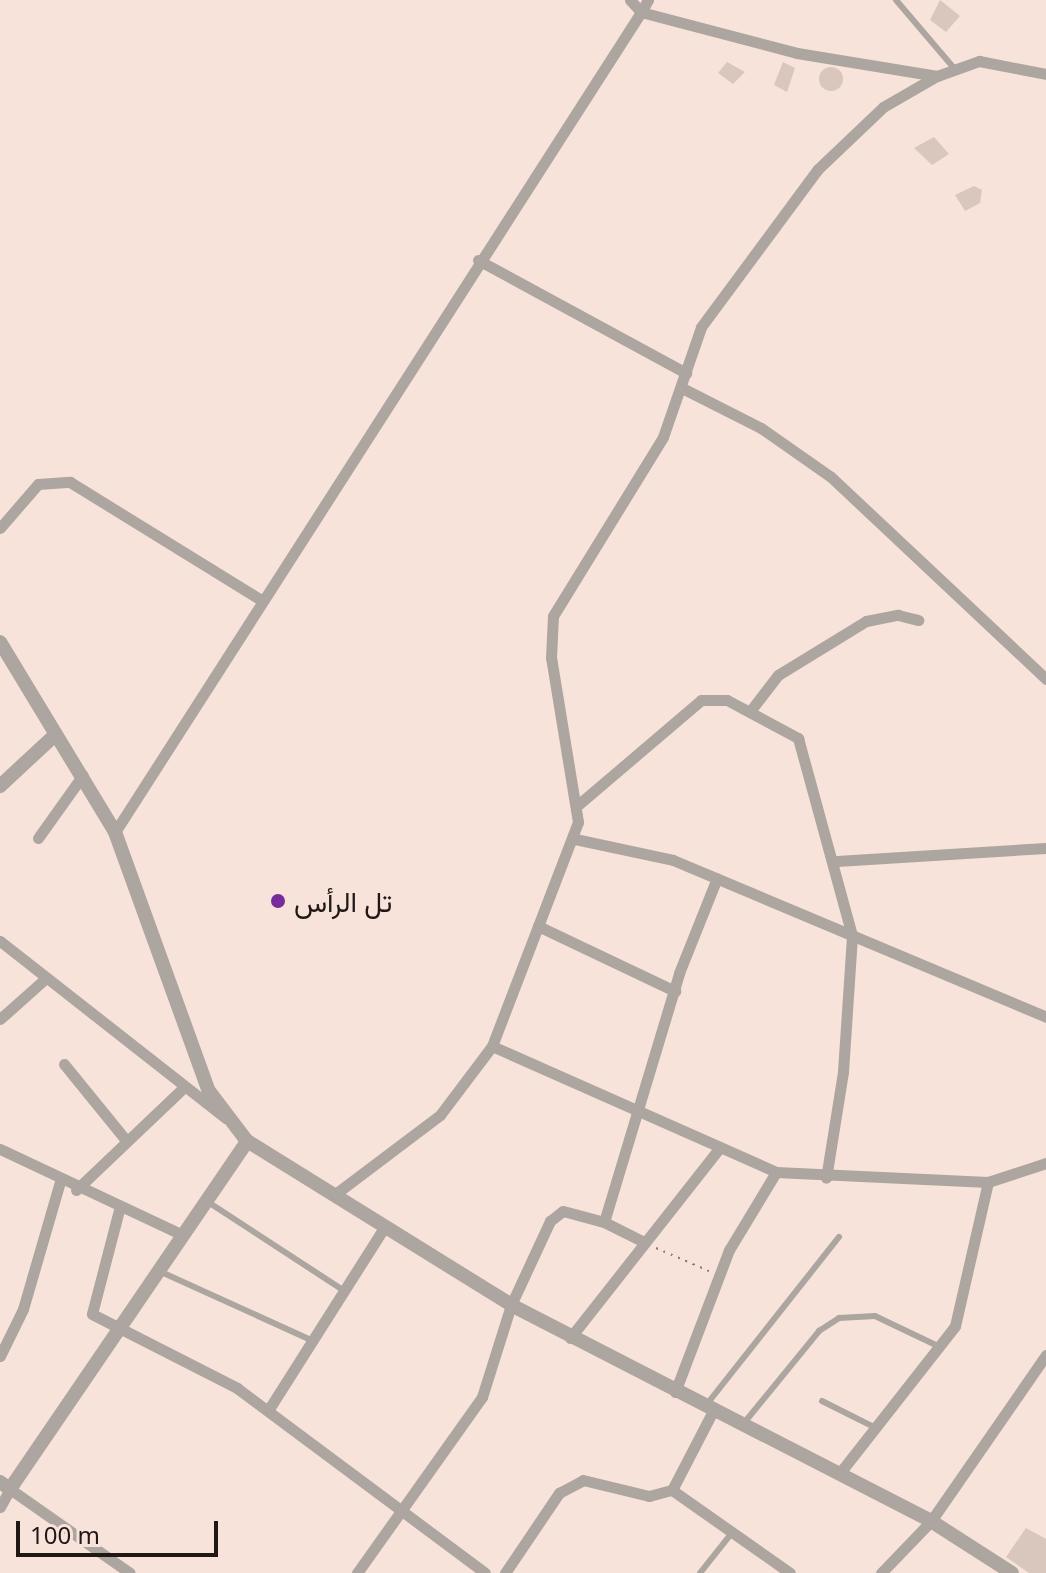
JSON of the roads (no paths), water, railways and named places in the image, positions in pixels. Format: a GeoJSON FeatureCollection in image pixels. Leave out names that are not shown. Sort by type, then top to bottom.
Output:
{"type":"FeatureCollection","features":[{"type":"Feature","properties":{"kind":"street"},"geometry":{"type":"LineString","coordinates":[[630,0],[641,12],[797,53],[937,76]]}},
{"type":"Feature","properties":{"kind":"street"},"geometry":{"type":"LineString","coordinates":[[115,832],[182,736],[261,600],[648,0]]}},
{"type":"Feature","properties":{"kind":"street"},"geometry":{"type":"LineString","coordinates":[[334,1195],[440,1115],[492,1046],[575,839],[579,804],[551,658],[553,616],[646,467],[684,389],[686,373],[720,296],[818,169],[883,107],[953,67],[979,61],[1046,74]]}},
{"type":"Feature","properties":{"kind":"street"},"geometry":{"type":"LineString","coordinates":[[478,260],[686,373]]}},
{"type":"Feature","properties":{"kind":"street"},"geometry":{"type":"LineString","coordinates":[[684,389],[761,428],[831,477],[1046,679]]}},
{"type":"Feature","properties":{"kind":"street"},"geometry":{"type":"LineString","coordinates":[[0,528],[38,484],[70,482],[261,600]]}},
{"type":"Feature","properties":{"kind":"street"},"geometry":{"type":"LineString","coordinates":[[751,710],[778,675],[866,621],[898,615],[918,620]]}},
{"type":"Feature","properties":{"kind":"street"},"geometry":{"type":"LineString","coordinates":[[0,642],[115,832],[203,1077],[226,1118]]}},
{"type":"Feature","properties":{"kind":"street"},"geometry":{"type":"LineString","coordinates":[[579,804],[701,700],[751,710],[798,738],[837,861],[852,936],[843,1072],[826,1178]]}},
{"type":"Feature","properties":{"kind":"street"},"geometry":{"type":"LineString","coordinates":[[0,786],[56,734]]}},
{"type":"Feature","properties":{"kind":"street"},"geometry":{"type":"LineString","coordinates":[[38,838],[83,775]]}},
{"type":"Feature","properties":{"kind":"street"},"geometry":{"type":"LineString","coordinates":[[575,839],[649,851],[1046,1017]]}},
{"type":"Feature","properties":{"kind":"street"},"geometry":{"type":"LineString","coordinates":[[837,861],[1046,848]]}},
{"type":"Feature","properties":{"kind":"street"},"geometry":{"type":"LineString","coordinates":[[604,1222],[675,991],[717,878]]}},
{"type":"Feature","properties":{"kind":"street"},"geometry":{"type":"LineString","coordinates":[[538,926],[675,991]]}},
{"type":"Feature","properties":{"kind":"street"},"geometry":{"type":"LineString","coordinates":[[0,941],[183,1088],[226,1118],[247,1141],[511,1305],[931,1521],[1012,1573]]}},
{"type":"Feature","properties":{"kind":"street"},"geometry":{"type":"LineString","coordinates":[[0,1019],[46,978]]}},
{"type":"Feature","properties":{"kind":"street"},"geometry":{"type":"LineString","coordinates":[[492,1046],[638,1115],[776,1172],[826,1178],[988,1182],[1046,1163]]}},
{"type":"Feature","properties":{"kind":"street"},"geometry":{"type":"LineString","coordinates":[[64,1064],[125,1139]]}},
{"type":"Feature","properties":{"kind":"street"},"geometry":{"type":"LineString","coordinates":[[76,1190],[125,1139],[183,1088]]}},
{"type":"Feature","properties":{"kind":"street"},"geometry":{"type":"LineString","coordinates":[[0,1507],[5,1486],[121,1327],[247,1141]]}},
{"type":"Feature","properties":{"kind":"street"},"geometry":{"type":"LineString","coordinates":[[0,1149],[76,1190],[183,1235]]}},
{"type":"Feature","properties":{"kind":"street"},"geometry":{"type":"LineString","coordinates":[[570,1338],[718,1150]]}},
{"type":"Feature","properties":{"kind":"street"},"geometry":{"type":"LineString","coordinates":[[675,1392],[738,1232],[776,1172]]}},
{"type":"Feature","properties":{"kind":"street"},"geometry":{"type":"LineString","coordinates":[[0,1356],[23,1309],[60,1182]]}},
{"type":"Feature","properties":{"kind":"street"},"geometry":{"type":"LineString","coordinates":[[839,1474],[940,1347],[964,1301],[988,1182]]}},
{"type":"Feature","properties":{"kind":"street"},"geometry":{"type":"LineString","coordinates":[[119,1210],[89,1303],[92,1314],[199,1363],[269,1409],[406,1510],[485,1573]]}},
{"type":"Feature","properties":{"kind":"street"},"geometry":{"type":"LineString","coordinates":[[357,1573],[406,1510],[482,1397],[511,1305],[557,1213],[604,1222],[644,1242]]}},
{"type":"Feature","properties":{"kind":"street"},"geometry":{"type":"LineString","coordinates":[[269,1409],[309,1339],[385,1226]]}},
{"type":"Feature","properties":{"kind":"street"},"geometry":{"type":"LineString","coordinates":[[881,1573],[931,1521],[1046,1355]]}},
{"type":"Feature","properties":{"kind":"street"},"geometry":{"type":"LineString","coordinates":[[672,1490],[709,1409]]}},
{"type":"Feature","properties":{"kind":"street"},"geometry":{"type":"LineString","coordinates":[[505,1573],[573,1482],[649,1496],[672,1490]]}},
{"type":"Feature","properties":{"kind":"street"},"geometry":{"type":"LineString","coordinates":[[5,1486],[130,1573]]}},
{"type":"Feature","properties":{"kind":"street"},"geometry":{"type":"LineString","coordinates":[[672,1490],[790,1573]]}},
{"type":"Feature","properties":{"kind":"lane"},"geometry":{"type":"LineString","coordinates":[[896,0],[953,67]]}},
{"type":"Feature","properties":{"kind":"lane"},"geometry":{"type":"LineString","coordinates":[[206,1201],[343,1290]]}},
{"type":"Feature","properties":{"kind":"lane"},"geometry":{"type":"LineString","coordinates":[[709,1409],[839,1237]]}},
{"type":"Feature","properties":{"kind":"lane"},"geometry":{"type":"LineString","coordinates":[[159,1271],[309,1339]]}},
{"type":"Feature","properties":{"kind":"lane"},"geometry":{"type":"LineString","coordinates":[[742,1426],[819,1331],[839,1318],[875,1316],[940,1347]]}},
{"type":"Feature","properties":{"kind":"lane"},"geometry":{"type":"LineString","coordinates":[[822,1401],[876,1428]]}},
{"type":"Feature","properties":{"kind":"lane"},"geometry":{"type":"LineString","coordinates":[[700,1573],[731,1534]]}},
{"type":"Feature","properties":{"kind":"place","name":"تل الرأس"},"geometry":{"type":"Point","coordinates":[278,901]}}]}
